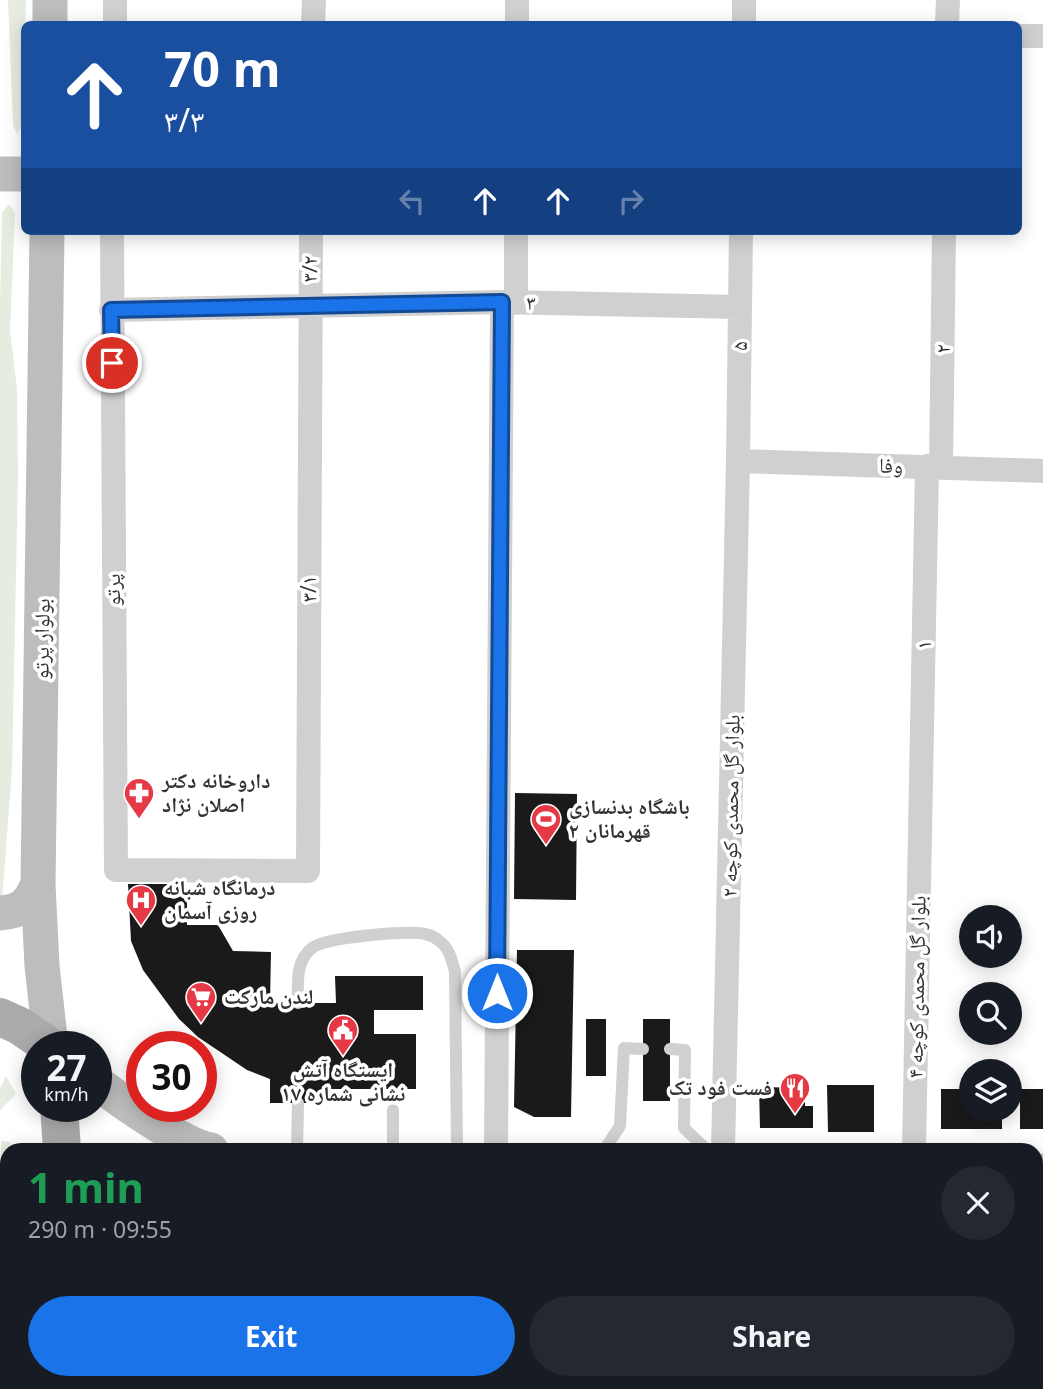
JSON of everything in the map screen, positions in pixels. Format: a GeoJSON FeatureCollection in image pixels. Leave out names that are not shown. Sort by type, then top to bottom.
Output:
{"type":"FeatureCollection","features":[{"type":"Feature","properties":{"kind":"main road"},"geometry":{"type":"LineString","coordinates":[[50,0],[50,21]]}},
{"type":"Feature","properties":{"kind":"main road"},"geometry":{"type":"LineString","coordinates":[[0,174],[21,174]]}},
{"type":"Feature","properties":{"kind":"main road","name":"بولوار پرتو"},"geometry":{"type":"LineString","coordinates":[[47,235],[38,884],[49,1031]]}},
{"type":"Feature","properties":{"kind":"main road"},"geometry":{"type":"LineString","coordinates":[[0,913],[15,912],[30,902],[38,884]]}},
{"type":"Feature","properties":{"kind":"main road"},"geometry":{"type":"LineString","coordinates":[[0,1017],[28,1031]]}},
{"type":"Feature","properties":{"kind":"main road"},"geometry":{"type":"LineString","coordinates":[[112,1093],[153,1121],[192,1143]]}},
{"type":"Feature","properties":{"kind":"main road"},"geometry":{"type":"LineString","coordinates":[[60,1122],[62,1143]]}},
{"type":"Feature","properties":{"kind":"street"},"geometry":{"type":"LineString","coordinates":[[115,0],[115,21]]}},
{"type":"Feature","properties":{"kind":"street"},"geometry":{"type":"LineString","coordinates":[[313,21],[314,0]]}},
{"type":"Feature","properties":{"kind":"street"},"geometry":{"type":"LineString","coordinates":[[517,0],[517,21]]}},
{"type":"Feature","properties":{"kind":"street"},"geometry":{"type":"LineString","coordinates":[[744,0],[744,21]]}},
{"type":"Feature","properties":{"kind":"street"},"geometry":{"type":"LineString","coordinates":[[947,21],[948,0]]}},
{"type":"Feature","properties":{"kind":"street"},"geometry":{"type":"LineString","coordinates":[[1022,36],[1043,36]]}},
{"type":"Feature","properties":{"kind":"street","name":"پرتو"},"geometry":{"type":"LineString","coordinates":[[112,235],[116,870]]}},
{"type":"Feature","properties":{"kind":"street","name":"۳/۲"},"geometry":{"type":"LineString","coordinates":[[310,308],[311,235]]}},
{"type":"Feature","properties":{"kind":"street"},"geometry":{"type":"LineString","coordinates":[[496,1143],[499,730],[509,302],[516,235]]}},
{"type":"Feature","properties":{"kind":"street","name":"۵"},"geometry":{"type":"LineString","coordinates":[[738,461],[741,235]]}},
{"type":"Feature","properties":{"kind":"street","name":"۲"},"geometry":{"type":"LineString","coordinates":[[934,467],[944,235]]}},
{"type":"Feature","properties":{"kind":"street","name":"۳"},"geometry":{"type":"LineString","coordinates":[[111,310],[509,302],[740,307]]}},
{"type":"Feature","properties":{"kind":"street","name":"۳/۱"},"geometry":{"type":"LineString","coordinates":[[116,870],[308,871],[310,308]]}},
{"type":"Feature","properties":{"kind":"street","name":"وفا"},"geometry":{"type":"LineString","coordinates":[[738,461],[1043,471]]}},
{"type":"Feature","properties":{"kind":"street","name":"بلوار گل محمدی کوچه ۲"},"geometry":{"type":"LineString","coordinates":[[723,1143],[738,461]]}},
{"type":"Feature","properties":{"kind":"street","name":"۱"},"geometry":{"type":"LineString","coordinates":[[920,824],[934,467]]}},
{"type":"Feature","properties":{"kind":"street","name":"بلوار گل محمدی کوچه ۴"},"geometry":{"type":"LineString","coordinates":[[914,1143],[920,824]]}},
{"type":"Feature","properties":{"kind":"lane"},"geometry":{"type":"LineString","coordinates":[[298,1003],[298,971],[302,960],[311,948],[327,940],[421,933],[438,939],[451,954],[455,972],[457,1143]]}},
{"type":"Feature","properties":{"kind":"lane"},"geometry":{"type":"LineString","coordinates":[[609,1143],[620,1126],[624,1048],[643,1049]]}},
{"type":"Feature","properties":{"kind":"lane"},"geometry":{"type":"LineString","coordinates":[[670,1049],[685,1050],[684,1128],[699,1143]]}},
{"type":"Feature","properties":{"kind":"lane"},"geometry":{"type":"LineString","coordinates":[[297,1143],[298,1103]]}},
{"type":"Feature","properties":{"kind":"lane"},"geometry":{"type":"LineString","coordinates":[[393,1110],[393,1143]]}},
{"type":"Feature","properties":{"kind":"shaded area"},"geometry":{"type":"Polygon","coordinates":[[[8,0],[26,0],[25,21],[21,21],[21,127],[17,134],[13,125],[8,0]]]}},
{"type":"Feature","properties":{"kind":"shaded area"},"geometry":{"type":"Polygon","coordinates":[[[9,204],[15,213],[10,330],[17,389],[18,478],[12,769],[0,902],[0,303],[2,213],[9,204]]]}},
{"type":"Feature","properties":{"kind":"shaded area"},"geometry":{"type":"Polygon","coordinates":[[[6,1076],[16,1094],[0,1110],[0,1088],[6,1076]]]}},
{"type":"Feature","properties":{"kind":"building","name":"باشگاه بدنسازی قهرمانان ۲"},"geometry":{"type":"Polygon","coordinates":[[[515,793],[577,794],[576,900],[514,899],[515,793]]]}},
{"type":"Feature","properties":{"kind":"building"},"geometry":{"type":"Polygon","coordinates":[[[128,884],[187,884],[187,925],[218,925],[233,951],[271,952],[270,1003],[336,1003],[335,976],[423,976],[423,1010],[374,1010],[374,1034],[416,1034],[416,1089],[327,1089],[328,1103],[270,1103],[270,1079],[247,1070],[217,1050],[217,1031],[192,1031],[179,1019],[143,970],[131,941],[128,884]]]}},
{"type":"Feature","properties":{"kind":"building"},"geometry":{"type":"Polygon","coordinates":[[[517,950],[574,950],[571,1117],[534,1117],[514,1107],[517,950]]]}},
{"type":"Feature","properties":{"kind":"building"},"geometry":{"type":"Polygon","coordinates":[[[586,1019],[606,1019],[606,1076],[586,1076],[586,1019]]]}},
{"type":"Feature","properties":{"kind":"building"},"geometry":{"type":"Polygon","coordinates":[[[643,1019],[670,1019],[670,1101],[643,1101],[643,1019]]]}},
{"type":"Feature","properties":{"kind":"building"},"geometry":{"type":"Polygon","coordinates":[[[827,1085],[874,1085],[874,1132],[828,1132],[827,1085]]]}},
{"type":"Feature","properties":{"kind":"building"},"geometry":{"type":"Polygon","coordinates":[[[759,1087],[805,1088],[805,1106],[813,1106],[813,1128],[760,1128],[759,1087]]]}},
{"type":"Feature","properties":{"kind":"building"},"geometry":{"type":"Polygon","coordinates":[[[941,1089],[959,1089],[959,1122],[1002,1122],[1002,1129],[941,1129],[941,1089]]]}},
{"type":"Feature","properties":{"kind":"building"},"geometry":{"type":"Polygon","coordinates":[[[1022,1089],[1043,1089],[1043,1129],[1020,1129],[1022,1089]]]}},
{"type":"Feature","properties":{"kind":"place","name":"داروخانه دکتر اصلان نژاد"},"geometry":{"type":"Point","coordinates":[139,820]}},
{"type":"Feature","properties":{"kind":"place","name":"باشگاه بدنسازی قهرمانان ۲"},"geometry":{"type":"Point","coordinates":[546,846]}},
{"type":"Feature","properties":{"kind":"place","name":"درمانگاه شبانه روزی آسمان"},"geometry":{"type":"Point","coordinates":[141,927]}},
{"type":"Feature","properties":{"kind":"place","name":"لندن مارکت"},"geometry":{"type":"Point","coordinates":[201,1024]}},
{"type":"Feature","properties":{"kind":"place","name":"ایستگاه آتش نشانی شماره ۱۷"},"geometry":{"type":"Point","coordinates":[343,1057]}},
{"type":"Feature","properties":{"kind":"place","name":"فست فود تک"},"geometry":{"type":"Point","coordinates":[795,1115]}},
{"type":"Feature","properties":{"kind":"route"},"geometry":{"type":"LineString","coordinates":[[112,363],[111,310],[502,302],[497,993]]}}]}
